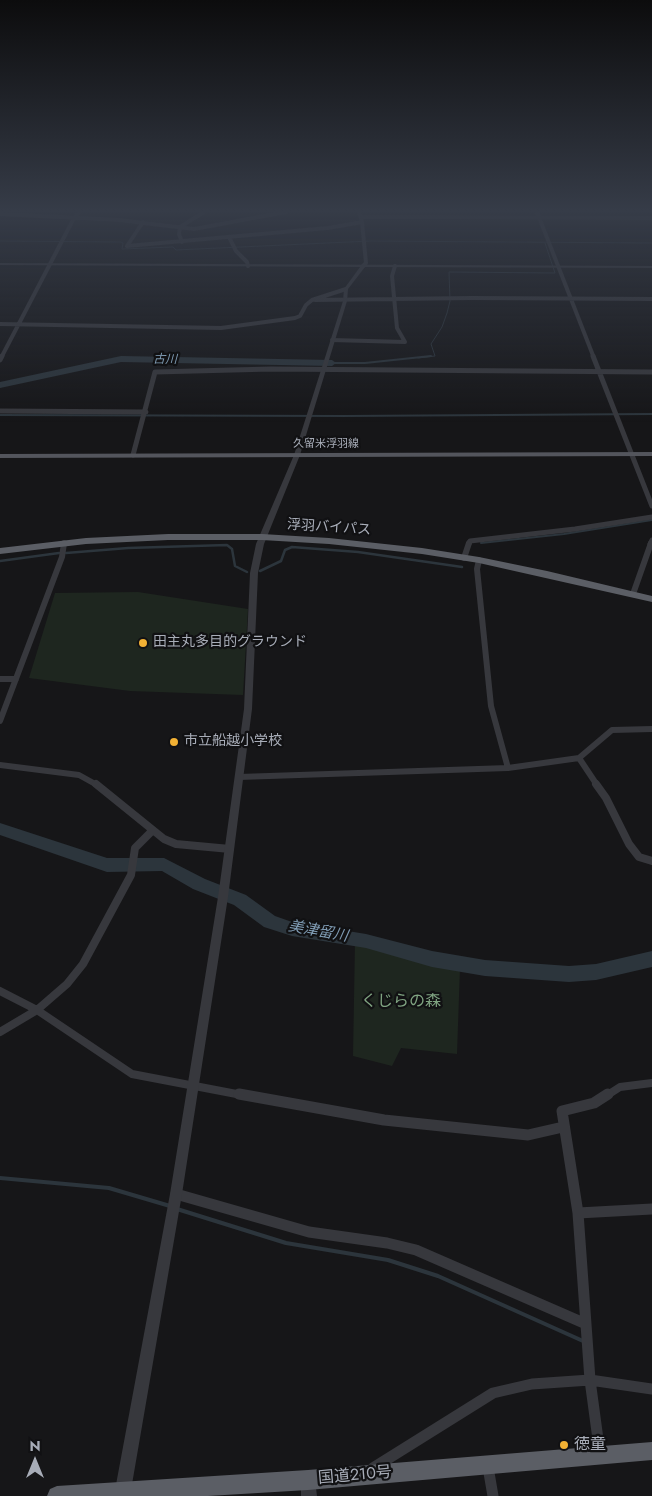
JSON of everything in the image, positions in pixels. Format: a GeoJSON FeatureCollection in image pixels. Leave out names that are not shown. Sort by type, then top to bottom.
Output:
{"type":"FeatureCollection","features":[{"type":"Feature","properties":{"kind":"highway","name":"浮羽バイパス"},"geometry":{"type":"LineString","coordinates":[[0,551],[64,544],[168,537],[262,537],[380,546],[479,560],[652,599]]}},
{"type":"Feature","properties":{"kind":"highway","name":"国道210号"},"geometry":{"type":"LineString","coordinates":[[57,1496],[123,1490],[185,1491],[309,1488],[363,1475],[652,1451]]}},
{"type":"Feature","properties":{"kind":"main road","name":"久留米浮羽線"},"geometry":{"type":"LineString","coordinates":[[0,456],[652,454]]}},
{"type":"Feature","properties":{"kind":"street"},"geometry":{"type":"LineString","coordinates":[[0,360],[40,282]]}},
{"type":"Feature","properties":{"kind":"street"},"geometry":{"type":"LineString","coordinates":[[123,1490],[194,1087],[230,849],[248,709],[254,573],[262,537],[297,455],[345,301],[346,290],[352,282]]}},
{"type":"Feature","properties":{"kind":"street"},"geometry":{"type":"LineString","coordinates":[[332,340],[404,343],[397,328],[392,282]]}},
{"type":"Feature","properties":{"kind":"street"},"geometry":{"type":"LineString","coordinates":[[565,282],[652,506]]}},
{"type":"Feature","properties":{"kind":"street"},"geometry":{"type":"LineString","coordinates":[[0,324],[214,328],[295,318],[300,316],[306,305],[312,300],[346,290]]}},
{"type":"Feature","properties":{"kind":"street"},"geometry":{"type":"LineString","coordinates":[[312,300],[652,299]]}},
{"type":"Feature","properties":{"kind":"street"},"geometry":{"type":"LineString","coordinates":[[134,455],[155,372],[271,369],[652,372]]}},
{"type":"Feature","properties":{"kind":"street"},"geometry":{"type":"LineString","coordinates":[[0,411],[146,412]]}},
{"type":"Feature","properties":{"kind":"street"},"geometry":{"type":"LineString","coordinates":[[464,558],[470,541],[652,518]]}},
{"type":"Feature","properties":{"kind":"street"},"geometry":{"type":"LineString","coordinates":[[633,594],[652,540]]}},
{"type":"Feature","properties":{"kind":"street"},"geometry":{"type":"LineString","coordinates":[[0,721],[62,557],[64,544]]}},
{"type":"Feature","properties":{"kind":"street"},"geometry":{"type":"LineString","coordinates":[[479,560],[477,569],[491,706],[508,768]]}},
{"type":"Feature","properties":{"kind":"street"},"geometry":{"type":"LineString","coordinates":[[0,679],[16,679]]}},
{"type":"Feature","properties":{"kind":"street"},"geometry":{"type":"LineString","coordinates":[[239,777],[508,768],[579,758],[612,730],[652,729]]}},
{"type":"Feature","properties":{"kind":"street"},"geometry":{"type":"LineString","coordinates":[[579,758],[606,798],[629,844],[639,856],[652,861]]}},
{"type":"Feature","properties":{"kind":"street"},"geometry":{"type":"LineString","coordinates":[[0,765],[79,776],[96,784],[152,831],[176,844],[230,849]]}},
{"type":"Feature","properties":{"kind":"street"},"geometry":{"type":"LineString","coordinates":[[0,1032],[37,1010],[67,984],[83,964],[131,875],[135,848],[152,831]]}},
{"type":"Feature","properties":{"kind":"street"},"geometry":{"type":"LineString","coordinates":[[0,991],[37,1010],[132,1074],[194,1087],[384,1120],[528,1135],[563,1127]]}},
{"type":"Feature","properties":{"kind":"street"},"geometry":{"type":"LineString","coordinates":[[600,1454],[590,1380],[578,1213],[562,1111],[594,1103],[620,1087],[652,1083]]}},
{"type":"Feature","properties":{"kind":"street"},"geometry":{"type":"LineString","coordinates":[[176,1194],[309,1232],[387,1243],[416,1250],[586,1324]]}},
{"type":"Feature","properties":{"kind":"street"},"geometry":{"type":"LineString","coordinates":[[578,1213],[652,1209]]}},
{"type":"Feature","properties":{"kind":"street"},"geometry":{"type":"LineString","coordinates":[[363,1475],[492,1393],[532,1384],[590,1380],[652,1389]]}},
{"type":"Feature","properties":{"kind":"street"},"geometry":{"type":"LineString","coordinates":[[487,1464],[493,1496]]}},
{"type":"Feature","properties":{"kind":"green space","name":"田主丸多目的グラウンド"},"geometry":{"type":"Polygon","coordinates":[[[138,592],[248,609],[243,695],[130,691],[29,678],[55,593],[138,592]]]}},
{"type":"Feature","properties":{"kind":"green space","name":"くじらの森"},"geometry":{"type":"Polygon","coordinates":[[[355,941],[460,968],[457,1054],[401,1048],[392,1066],[353,1056],[355,941]]]}},
{"type":"Feature","properties":{"kind":"waterway"},"geometry":{"type":"LineString","coordinates":[[418,358],[435,356],[431,344],[442,327],[447,313],[450,301],[449,282]]}},
{"type":"Feature","properties":{"kind":"waterway"},"geometry":{"type":"LineString","coordinates":[[332,363],[365,363],[431,356]]}},
{"type":"Feature","properties":{"kind":"waterway","name":"古川"},"geometry":{"type":"LineString","coordinates":[[0,385],[121,359],[332,363]]}},
{"type":"Feature","properties":{"kind":"waterway"},"geometry":{"type":"LineString","coordinates":[[0,415],[344,416],[652,414]]}},
{"type":"Feature","properties":{"kind":"waterway"},"geometry":{"type":"LineString","coordinates":[[481,543],[564,534],[652,520]]}},
{"type":"Feature","properties":{"kind":"waterway"},"geometry":{"type":"LineString","coordinates":[[66,553],[128,548],[227,545],[232,549],[235,566],[247,572]]}},
{"type":"Feature","properties":{"kind":"waterway"},"geometry":{"type":"LineString","coordinates":[[260,571],[281,561],[285,550],[292,547],[358,552],[462,567]]}},
{"type":"Feature","properties":{"kind":"waterway"},"geometry":{"type":"LineString","coordinates":[[0,561],[59,553]]}},
{"type":"Feature","properties":{"kind":"waterway","name":"美津留川"},"geometry":{"type":"LineString","coordinates":[[0,829],[107,865],[164,865],[199,884],[240,900],[270,922],[292,929],[366,941],[432,959],[485,968],[569,974],[596,972],[652,959]]}},
{"type":"Feature","properties":{"kind":"waterway"},"geometry":{"type":"LineString","coordinates":[[0,1178],[109,1188],[170,1206]]}},
{"type":"Feature","properties":{"kind":"waterway"},"geometry":{"type":"LineString","coordinates":[[177,1209],[286,1243],[388,1260],[438,1276],[583,1341]]}},
{"type":"Feature","properties":{"kind":"place","name":"田主丸多目的グラウンド"},"geometry":{"type":"Point","coordinates":[143,643]}},
{"type":"Feature","properties":{"kind":"place","name":"市立船越小学校"},"geometry":{"type":"Point","coordinates":[174,742]}},
{"type":"Feature","properties":{"kind":"place","name":"徳童"},"geometry":{"type":"Point","coordinates":[564,1445]}}]}
